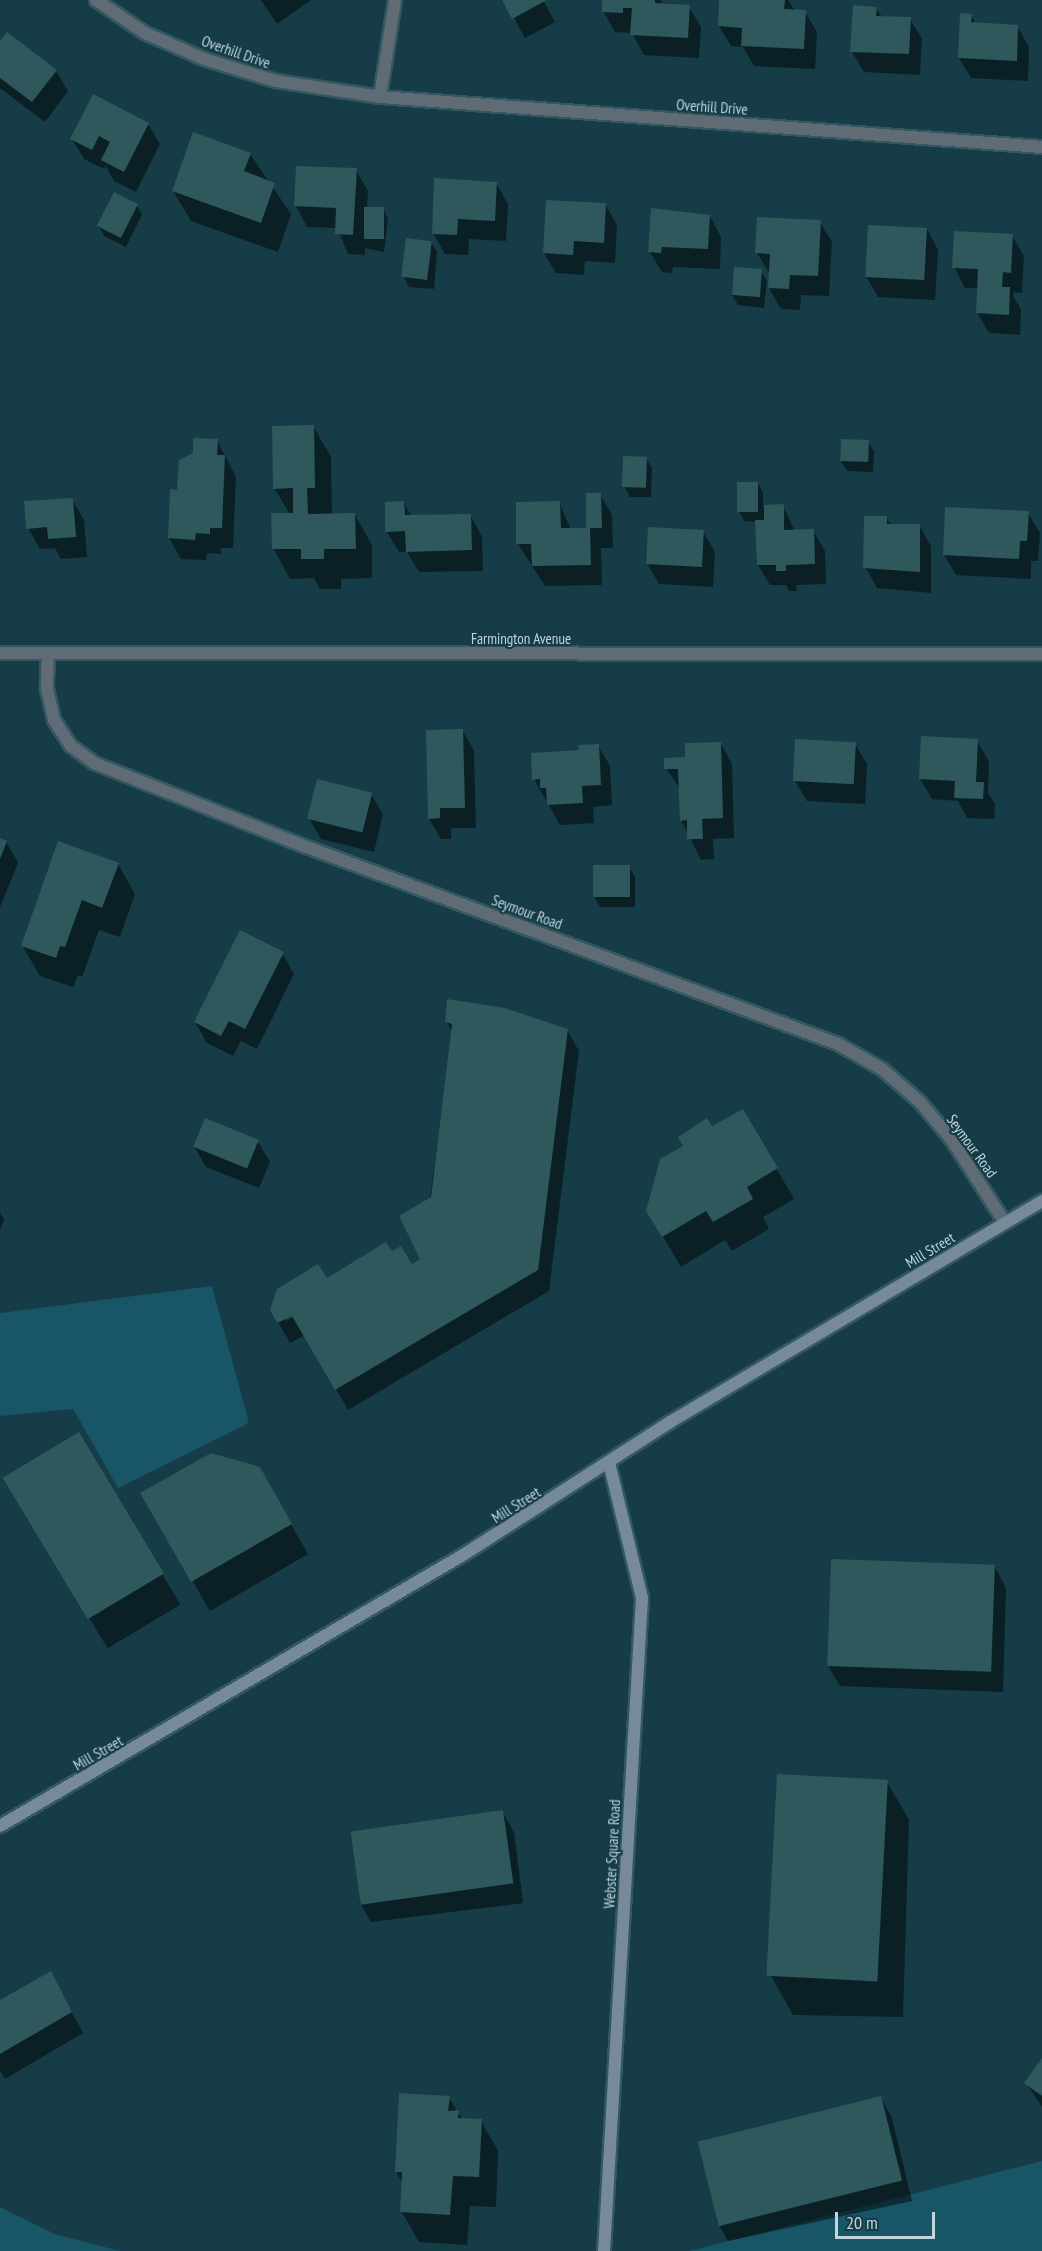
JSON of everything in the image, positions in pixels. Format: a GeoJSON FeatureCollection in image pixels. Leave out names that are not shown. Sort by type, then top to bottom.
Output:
{"type":"FeatureCollection","features":[{"type":"Feature","properties":{"kind":"main road","name":"Mill Street"},"geometry":{"type":"LineString","coordinates":[[0,1826],[472,1550],[609,1462],[1042,1201]]}},
{"type":"Feature","properties":{"kind":"main road","name":"Webster Square Road"},"geometry":{"type":"LineString","coordinates":[[604,2251],[642,1598],[609,1462]]}},
{"type":"Feature","properties":{"kind":"street","name":"Overhill Drive"},"geometry":{"type":"LineString","coordinates":[[96,0],[145,33],[204,58],[276,81],[380,97],[1042,147]]}},
{"type":"Feature","properties":{"kind":"street"},"geometry":{"type":"LineString","coordinates":[[380,97],[394,0]]}},
{"type":"Feature","properties":{"kind":"street","name":"Farmington Avenue"},"geometry":{"type":"LineString","coordinates":[[0,653],[1042,654]]}},
{"type":"Feature","properties":{"kind":"street","name":"Seymour Road"},"geometry":{"type":"LineString","coordinates":[[48,653],[47,689],[54,720],[71,746],[94,763],[304,846],[838,1044],[882,1069],[920,1102],[952,1140],[1005,1223]]}},
{"type":"Feature","properties":{"kind":"shaded area"},"geometry":{"type":"Polygon","coordinates":[[[212,1286],[249,1423],[118,1488],[73,1409],[0,1416],[0,1313],[212,1286]]]}},
{"type":"Feature","properties":{"kind":"shaded area"},"geometry":{"type":"Polygon","coordinates":[[[1042,2161],[1042,2251],[689,2251],[1042,2161]]]}},
{"type":"Feature","properties":{"kind":"shaded area"},"geometry":{"type":"Polygon","coordinates":[[[0,2207],[55,2234],[120,2251],[0,2251],[0,2207]]]}},
{"type":"Feature","properties":{"kind":"building"},"geometry":{"type":"Polygon","coordinates":[[[502,0],[547,0],[512,19],[502,0]]]}},
{"type":"Feature","properties":{"kind":"building"},"geometry":{"type":"Polygon","coordinates":[[[602,0],[655,0],[655,3],[690,5],[688,38],[630,35],[632,8],[623,8],[623,13],[602,12],[602,0]]]}},
{"type":"Feature","properties":{"kind":"building"},"geometry":{"type":"Polygon","coordinates":[[[719,0],[785,0],[784,9],[806,10],[804,49],[741,46],[742,28],[718,26],[719,0]]]}},
{"type":"Feature","properties":{"kind":"building"},"geometry":{"type":"Polygon","coordinates":[[[853,5],[877,7],[876,16],[911,17],[909,54],[850,52],[853,5]]]}},
{"type":"Feature","properties":{"kind":"building"},"geometry":{"type":"Polygon","coordinates":[[[960,13],[972,14],[971,22],[1018,25],[1017,61],[958,58],[960,13]]]}},
{"type":"Feature","properties":{"kind":"building"},"geometry":{"type":"Polygon","coordinates":[[[7,32],[57,70],[32,102],[0,78],[0,41],[7,32]]]}},
{"type":"Feature","properties":{"kind":"building"},"geometry":{"type":"Polygon","coordinates":[[[93,94],[149,123],[124,172],[101,160],[110,142],[99,136],[92,150],[70,139],[93,94]]]}},
{"type":"Feature","properties":{"kind":"building"},"geometry":{"type":"Polygon","coordinates":[[[193,132],[251,153],[244,171],[275,183],[261,223],[172,191],[193,132]]]}},
{"type":"Feature","properties":{"kind":"building"},"geometry":{"type":"Polygon","coordinates":[[[296,166],[357,168],[353,235],[335,234],[336,208],[294,206],[296,166]]]}},
{"type":"Feature","properties":{"kind":"building"},"geometry":{"type":"Polygon","coordinates":[[[434,178],[497,182],[495,221],[458,219],[457,235],[432,234],[434,178]]]}},
{"type":"Feature","properties":{"kind":"building"},"geometry":{"type":"Polygon","coordinates":[[[114,192],[138,204],[121,238],[97,226],[114,192]]]}},
{"type":"Feature","properties":{"kind":"building"},"geometry":{"type":"Polygon","coordinates":[[[546,200],[606,203],[604,243],[574,241],[573,255],[543,253],[546,200]]]}},
{"type":"Feature","properties":{"kind":"building"},"geometry":{"type":"Polygon","coordinates":[[[364,207],[384,207],[384,239],[364,239],[364,207]]]}},
{"type":"Feature","properties":{"kind":"building"},"geometry":{"type":"Polygon","coordinates":[[[651,208],[710,215],[708,249],[662,247],[661,253],[648,252],[651,208]]]}},
{"type":"Feature","properties":{"kind":"building"},"geometry":{"type":"Polygon","coordinates":[[[757,217],[821,220],[818,276],[790,275],[789,289],[768,288],[770,254],[755,253],[757,217]]]}},
{"type":"Feature","properties":{"kind":"building"},"geometry":{"type":"Polygon","coordinates":[[[868,225],[927,228],[924,280],[865,277],[868,225]]]}},
{"type":"Feature","properties":{"kind":"building"},"geometry":{"type":"Polygon","coordinates":[[[954,231],[1013,234],[1011,273],[1003,272],[1002,287],[1010,287],[1009,315],[976,313],[978,269],[952,268],[954,231]]]}},
{"type":"Feature","properties":{"kind":"building"},"geometry":{"type":"Polygon","coordinates":[[[406,238],[432,241],[427,280],[401,277],[406,238]]]}},
{"type":"Feature","properties":{"kind":"building"},"geometry":{"type":"Polygon","coordinates":[[[734,267],[762,269],[760,297],[732,295],[734,267]]]}},
{"type":"Feature","properties":{"kind":"building"},"geometry":{"type":"Polygon","coordinates":[[[314,425],[315,488],[307,488],[308,514],[355,513],[356,549],[324,549],[324,559],[301,559],[301,549],[272,549],[271,513],[293,513],[293,488],[273,489],[272,426],[314,425]]]}},
{"type":"Feature","properties":{"kind":"building"},"geometry":{"type":"Polygon","coordinates":[[[193,438],[218,439],[217,455],[225,455],[222,528],[210,528],[210,534],[196,533],[195,540],[168,538],[170,489],[177,490],[179,460],[193,453],[193,438]]]}},
{"type":"Feature","properties":{"kind":"building"},"geometry":{"type":"Polygon","coordinates":[[[841,439],[869,440],[868,462],[840,461],[841,439]]]}},
{"type":"Feature","properties":{"kind":"building"},"geometry":{"type":"Polygon","coordinates":[[[623,456],[647,457],[646,488],[622,487],[623,456]]]}},
{"type":"Feature","properties":{"kind":"building"},"geometry":{"type":"Polygon","coordinates":[[[737,482],[758,482],[758,512],[737,512],[737,482]]]}},
{"type":"Feature","properties":{"kind":"building"},"geometry":{"type":"Polygon","coordinates":[[[586,493],[601,493],[602,528],[590,528],[591,565],[532,566],[531,544],[516,544],[516,502],[560,501],[561,528],[586,528],[586,493]]]}},
{"type":"Feature","properties":{"kind":"building"},"geometry":{"type":"Polygon","coordinates":[[[73,498],[76,537],[48,539],[47,527],[26,529],[24,501],[73,498]]]}},
{"type":"Feature","properties":{"kind":"building"},"geometry":{"type":"Polygon","coordinates":[[[404,501],[405,515],[471,514],[472,550],[406,552],[405,531],[385,532],[385,502],[404,501]]]}},
{"type":"Feature","properties":{"kind":"building"},"geometry":{"type":"Polygon","coordinates":[[[784,504],[784,530],[814,529],[815,564],[786,565],[786,571],[776,571],[776,565],[757,565],[755,520],[764,520],[764,505],[784,504]]]}},
{"type":"Feature","properties":{"kind":"building"},"geometry":{"type":"Polygon","coordinates":[[[945,507],[1029,511],[1027,541],[1020,541],[1019,559],[943,555],[945,507]]]}},
{"type":"Feature","properties":{"kind":"building"},"geometry":{"type":"Polygon","coordinates":[[[864,516],[887,516],[887,524],[920,524],[920,572],[863,568],[864,516]]]}},
{"type":"Feature","properties":{"kind":"building"},"geometry":{"type":"Polygon","coordinates":[[[648,527],[704,530],[702,567],[646,564],[648,527]]]}},
{"type":"Feature","properties":{"kind":"building"},"geometry":{"type":"Polygon","coordinates":[[[463,729],[465,808],[440,808],[440,818],[428,819],[426,730],[463,729]]]}},
{"type":"Feature","properties":{"kind":"building"},"geometry":{"type":"Polygon","coordinates":[[[921,736],[978,739],[976,782],[984,782],[983,799],[954,798],[955,781],[919,779],[921,736]]]}},
{"type":"Feature","properties":{"kind":"building"},"geometry":{"type":"Polygon","coordinates":[[[795,739],[856,742],[854,784],[793,781],[795,739]]]}},
{"type":"Feature","properties":{"kind":"building"},"geometry":{"type":"Polygon","coordinates":[[[721,742],[723,818],[702,819],[703,839],[687,839],[687,820],[680,821],[678,769],[664,769],[664,758],[685,757],[685,743],[721,742]]]}},
{"type":"Feature","properties":{"kind":"building"},"geometry":{"type":"Polygon","coordinates":[[[599,744],[601,785],[582,786],[583,803],[547,805],[546,788],[540,788],[540,779],[532,780],[531,753],[579,750],[578,745],[599,744]]]}},
{"type":"Feature","properties":{"kind":"building"},"geometry":{"type":"Polygon","coordinates":[[[317,779],[372,793],[362,833],[307,819],[317,779]]]}},
{"type":"Feature","properties":{"kind":"building"},"geometry":{"type":"Polygon","coordinates":[[[0,838],[7,841],[0,859],[0,838]]]}},
{"type":"Feature","properties":{"kind":"building"},"geometry":{"type":"Polygon","coordinates":[[[58,841],[119,863],[102,908],[82,900],[65,947],[60,946],[56,958],[21,946],[58,841]]]}},
{"type":"Feature","properties":{"kind":"building"},"geometry":{"type":"Polygon","coordinates":[[[593,865],[630,865],[630,897],[593,897],[593,865]]]}},
{"type":"Feature","properties":{"kind":"building"},"geometry":{"type":"Polygon","coordinates":[[[240,930],[284,952],[245,1029],[229,1021],[221,1036],[194,1022],[240,930]]]}},
{"type":"Feature","properties":{"kind":"building"},"geometry":{"type":"Polygon","coordinates":[[[447,999],[505,1008],[568,1029],[538,1270],[335,1390],[292,1316],[277,1323],[270,1310],[277,1289],[318,1264],[327,1278],[386,1242],[392,1251],[401,1246],[412,1264],[420,1259],[399,1216],[431,1197],[452,1024],[445,1022],[447,999]]]}},
{"type":"Feature","properties":{"kind":"building"},"geometry":{"type":"Polygon","coordinates":[[[743,1109],[778,1168],[747,1187],[753,1199],[713,1222],[706,1211],[662,1237],[646,1211],[660,1159],[683,1146],[678,1137],[707,1118],[712,1126],[743,1109]]]}},
{"type":"Feature","properties":{"kind":"building"},"geometry":{"type":"Polygon","coordinates":[[[205,1118],[259,1140],[247,1168],[193,1147],[205,1118]]]}},
{"type":"Feature","properties":{"kind":"building"},"geometry":{"type":"Polygon","coordinates":[[[79,1432],[164,1573],[88,1619],[3,1478],[79,1432]]]}},
{"type":"Feature","properties":{"kind":"building"},"geometry":{"type":"Polygon","coordinates":[[[211,1453],[260,1467],[292,1524],[191,1582],[140,1493],[211,1453]]]}},
{"type":"Feature","properties":{"kind":"building"},"geometry":{"type":"Polygon","coordinates":[[[831,1559],[995,1565],[991,1672],[827,1666],[831,1559]]]}},
{"type":"Feature","properties":{"kind":"building"},"geometry":{"type":"Polygon","coordinates":[[[777,1774],[888,1780],[877,1982],[766,1976],[777,1774]]]}},
{"type":"Feature","properties":{"kind":"building"},"geometry":{"type":"Polygon","coordinates":[[[503,1810],[513,1883],[361,1905],[350,1831],[503,1810]]]}},
{"type":"Feature","properties":{"kind":"building"},"geometry":{"type":"Polygon","coordinates":[[[51,1971],[72,2012],[0,2054],[0,2000],[51,1971]]]}},
{"type":"Feature","properties":{"kind":"building"},"geometry":{"type":"Polygon","coordinates":[[[1042,2058],[1042,2096],[1024,2083],[1042,2058]]]}},
{"type":"Feature","properties":{"kind":"building"},"geometry":{"type":"Polygon","coordinates":[[[399,2093],[450,2096],[448,2111],[459,2110],[458,2118],[482,2119],[479,2177],[453,2176],[450,2215],[400,2212],[402,2172],[395,2172],[399,2093]]]}},
{"type":"Feature","properties":{"kind":"building"},"geometry":{"type":"Polygon","coordinates":[[[881,2096],[902,2180],[719,2226],[698,2142],[881,2096]]]}}]}
